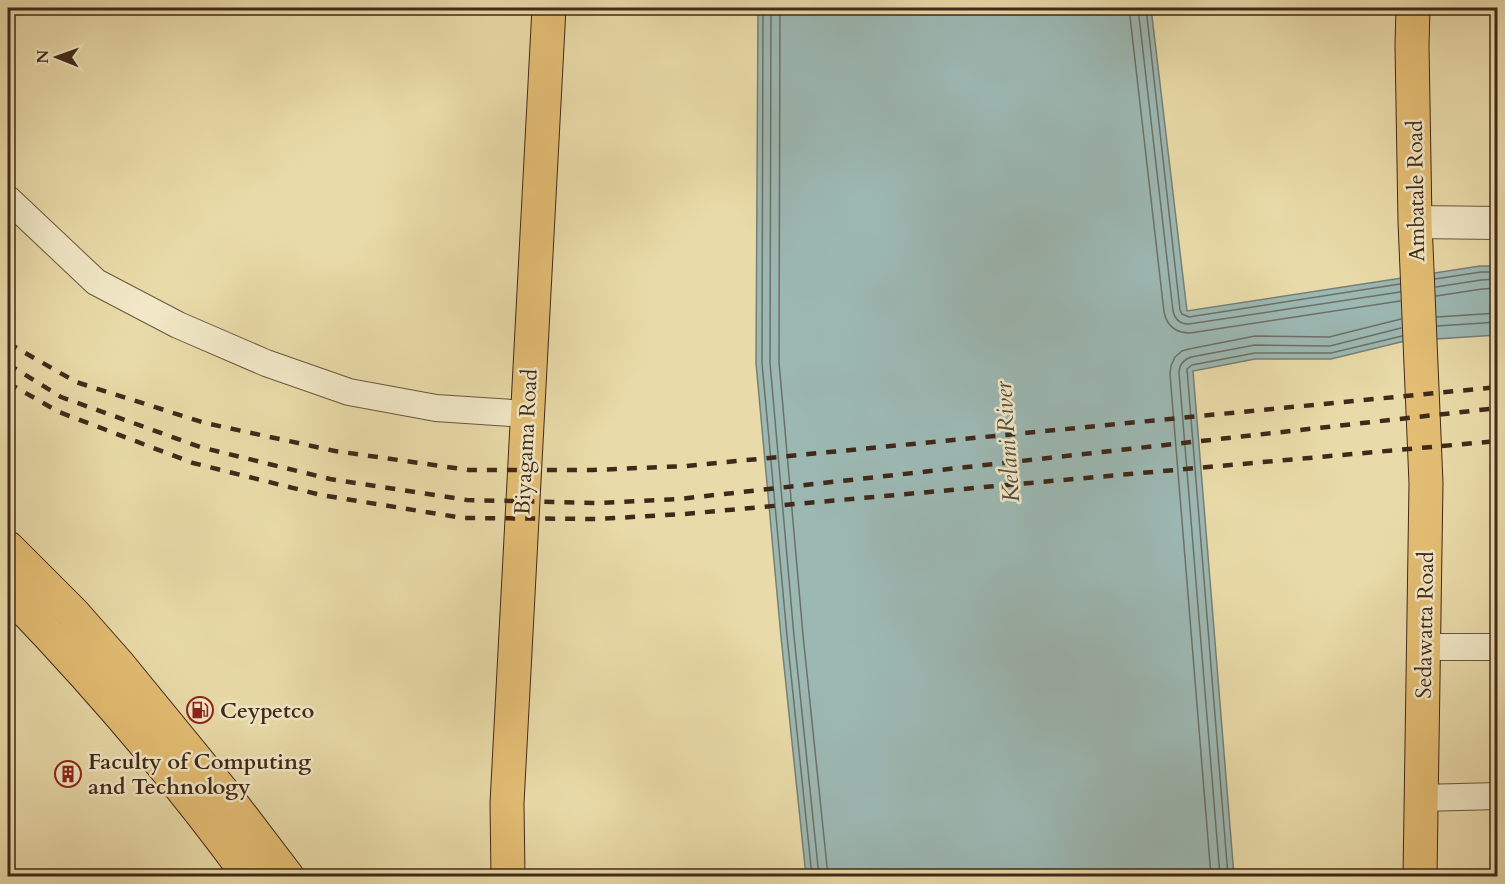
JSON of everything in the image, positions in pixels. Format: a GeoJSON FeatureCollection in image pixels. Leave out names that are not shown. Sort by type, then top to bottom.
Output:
{"type":"FeatureCollection","features":[{"type":"Feature","properties":{"kind":"main road","name":"Biyagama Road"},"geometry":{"type":"LineString","coordinates":[[508,876],[507,803],[549,8]]}},
{"type":"Feature","properties":{"kind":"main road","name":"Ambatale Road"},"geometry":{"type":"LineString","coordinates":[[1414,8],[1412,45],[1415,231],[1422,374]]}},
{"type":"Feature","properties":{"kind":"main road","name":"Sedawatta Road"},"geometry":{"type":"LineString","coordinates":[[1420,876],[1426,483],[1422,374]]}},
{"type":"Feature","properties":{"kind":"main road"},"geometry":{"type":"LineString","coordinates":[[8,548],[73,613],[118,664],[226,796],[287,876]]}},
{"type":"Feature","properties":{"kind":"main road"},"geometry":{"type":"LineString","coordinates":[[8,592],[61,648],[164,765],[249,876]]}},
{"type":"Feature","properties":{"kind":"street"},"geometry":{"type":"LineString","coordinates":[[8,199],[96,282],[178,326],[266,363],[349,392],[436,408],[527,414]]}},
{"type":"Feature","properties":{"kind":"street"},"geometry":{"type":"LineString","coordinates":[[1415,231],[1497,224]]}},
{"type":"Feature","properties":{"kind":"street"},"geometry":{"type":"LineString","coordinates":[[1423,647],[1497,647]]}},
{"type":"Feature","properties":{"kind":"street"},"geometry":{"type":"LineString","coordinates":[[1421,798],[1497,796]]}},
{"type":"Feature","properties":{"kind":"water","name":"Kelani River"},"geometry":{"type":"Polygon","coordinates":[[[758,8],[1151,8],[1187,311],[1480,266],[1497,266],[1497,335],[1405,341],[1331,359],[1255,359],[1193,371],[1234,876],[806,876],[756,363],[758,8]]]}},
{"type":"Feature","properties":{"kind":"railway"},"geometry":{"type":"LineString","coordinates":[[8,343],[76,382],[205,423],[335,451],[469,470],[593,470],[686,466],[1498,387]]}},
{"type":"Feature","properties":{"kind":"railway"},"geometry":{"type":"LineString","coordinates":[[8,364],[61,397],[200,447],[330,479],[467,500],[598,503],[679,499],[1498,408]]}},
{"type":"Feature","properties":{"kind":"railway"},"geometry":{"type":"LineString","coordinates":[[8,383],[59,412],[193,463],[321,495],[463,518],[597,519],[684,514],[1498,441]]}},
{"type":"Feature","properties":{"kind":"place","name":"Ceypetco"},"geometry":{"type":"Point","coordinates":[200,710]}},
{"type":"Feature","properties":{"kind":"place","name":"Faculty of Computing and Technology"},"geometry":{"type":"Point","coordinates":[68,774]}}]}
